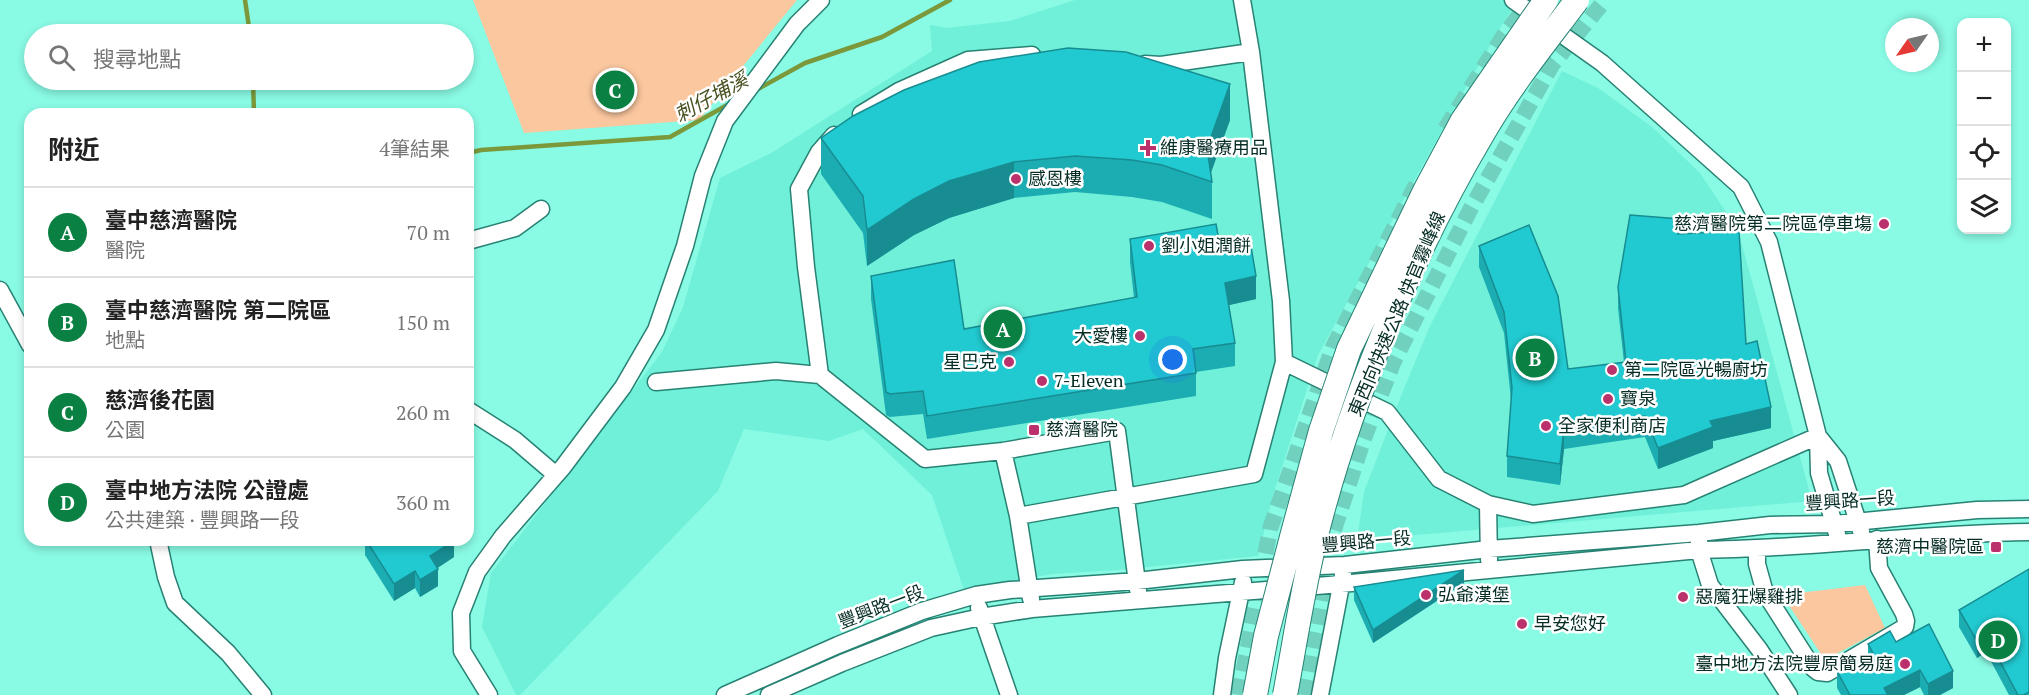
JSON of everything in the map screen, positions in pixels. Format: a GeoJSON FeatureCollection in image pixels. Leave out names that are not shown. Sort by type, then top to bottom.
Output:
{"type":"FeatureCollection","features":[{"type":"Feature","properties":{"kind":"highway","name":"東西向快速公路 快官霧峰線"},"geometry":{"type":"LineString","coordinates":[[1255,695],[1266,636],[1293,533],[1321,431],[1349,349],[1425,191],[1464,120],[1546,0]]}},
{"type":"Feature","properties":{"kind":"highway","name":"東西向快速公路 快官霧峰線"},"geometry":{"type":"LineString","coordinates":[[1285,695],[1316,536],[1345,438],[1375,357],[1409,278],[1446,201],[1483,132],[1577,0]]}},
{"type":"Feature","properties":{"kind":"street"},"geometry":{"type":"LineString","coordinates":[[489,695],[462,651],[461,613],[477,572],[503,536],[556,475],[623,387],[656,330],[685,246],[703,176],[725,121],[796,24],[821,0]]}},
{"type":"Feature","properties":{"kind":"street"},"geometry":{"type":"LineString","coordinates":[[1018,516],[1254,474],[1284,363],[1281,301],[1251,52],[1242,0]]}},
{"type":"Feature","properties":{"kind":"street"},"geometry":{"type":"LineString","coordinates":[[1513,0],[1602,63],[1741,187],[1769,242],[1818,436],[1820,473],[1839,544]]}},
{"type":"Feature","properties":{"kind":"street"},"geometry":{"type":"LineString","coordinates":[[1125,62],[1189,66],[1251,52]]}},
{"type":"Feature","properties":{"kind":"street"},"geometry":{"type":"LineString","coordinates":[[820,375],[799,189],[819,152],[840,127],[899,91],[968,60],[1043,54]]}},
{"type":"Feature","properties":{"kind":"street"},"geometry":{"type":"LineString","coordinates":[[474,239],[515,228],[541,209]]}},
{"type":"Feature","properties":{"kind":"street"},"geometry":{"type":"LineString","coordinates":[[0,290],[24,334]]}},
{"type":"Feature","properties":{"kind":"street"},"geometry":{"type":"LineString","coordinates":[[1284,363],[1387,412],[1439,479],[1488,504],[1533,514],[1684,495],[1818,436]]}},
{"type":"Feature","properties":{"kind":"street"},"geometry":{"type":"LineString","coordinates":[[656,382],[776,371],[820,375],[926,459],[1004,451],[1117,431],[1139,600]]}},
{"type":"Feature","properties":{"kind":"street"},"geometry":{"type":"LineString","coordinates":[[474,414],[516,440],[556,475]]}},
{"type":"Feature","properties":{"kind":"street"},"geometry":{"type":"LineString","coordinates":[[1757,550],[1757,564],[1765,593],[1813,668],[1822,674],[1833,670],[1905,627],[1904,614],[1879,568],[1871,540],[1858,521],[1838,461],[1818,436]]}},
{"type":"Feature","properties":{"kind":"street"},"geometry":{"type":"LineString","coordinates":[[1004,451],[1018,516],[1032,609]]}},
{"type":"Feature","properties":{"kind":"street"},"geometry":{"type":"LineString","coordinates":[[1488,504],[1489,570]]}},
{"type":"Feature","properties":{"kind":"street","name":"豐興路一段"},"geometry":{"type":"LineString","coordinates":[[769,695],[931,628],[1032,609],[1489,570],[1699,542],[1770,525],[1834,524],[1977,510],[2029,509]]}},
{"type":"Feature","properties":{"kind":"street","name":"豐興路一段"},"geometry":{"type":"LineString","coordinates":[[725,695],[922,611],[976,595],[1243,569],[1344,566],[1489,549],[1699,542],[1757,550],[1978,532],[2029,532]]}},
{"type":"Feature","properties":{"kind":"street"},"geometry":{"type":"LineString","coordinates":[[1699,542],[1710,585],[1759,649],[1789,695]]}},
{"type":"Feature","properties":{"kind":"street"},"geometry":{"type":"LineString","coordinates":[[159,546],[175,603],[228,653],[262,695]]}},
{"type":"Feature","properties":{"kind":"street"},"geometry":{"type":"LineString","coordinates":[[1320,695],[1344,566]]}},
{"type":"Feature","properties":{"kind":"street"},"geometry":{"type":"LineString","coordinates":[[1222,695],[1227,658],[1242,591],[1243,569]]}},
{"type":"Feature","properties":{"kind":"street"},"geometry":{"type":"LineString","coordinates":[[976,595],[981,617],[1009,695]]}},
{"type":"Feature","properties":{"kind":"shaded area"},"geometry":{"type":"Polygon","coordinates":[[[473,0],[797,0],[699,120],[524,133],[473,0]]]}},
{"type":"Feature","properties":{"kind":"shaded area"},"geometry":{"type":"Polygon","coordinates":[[[1075,0],[1519,0],[1504,21],[1451,114],[1318,355],[1273,495],[1258,556],[1052,574],[964,590],[932,495],[863,429],[829,441],[744,429],[718,491],[520,695],[516,695],[482,627],[491,573],[662,352],[683,307],[720,178],[773,152],[932,51],[930,25],[946,28],[1010,21],[1075,0]]]}},
{"type":"Feature","properties":{"kind":"shaded area"},"geometry":{"type":"Polygon","coordinates":[[[1562,71],[1598,88],[1652,127],[1700,173],[1738,230],[1812,501],[1357,540],[1364,492],[1430,326],[1562,71]]]}},
{"type":"Feature","properties":{"kind":"shaded area"},"geometry":{"type":"Polygon","coordinates":[[[1865,585],[1885,628],[1825,660],[1782,595],[1865,585]]]}},
{"type":"Feature","properties":{"kind":"building","name":"感恩樓"},"geometry":{"type":"Polygon","coordinates":[[[1068,48],[1126,52],[1230,84],[1207,148],[1212,182],[1162,165],[1132,160],[1075,156],[1014,162],[949,181],[914,199],[867,230],[863,196],[821,138],[853,116],[904,90],[979,62],[1068,48]]]}},
{"type":"Feature","properties":{"kind":"building"},"geometry":{"type":"Polygon","coordinates":[[[1630,215],[1680,219],[1678,234],[1739,231],[1746,344],[1757,341],[1771,407],[1710,421],[1713,427],[1658,448],[1645,416],[1564,428],[1560,464],[1507,456],[1512,388],[1504,312],[1479,246],[1529,225],[1558,296],[1568,369],[1626,362],[1618,287],[1630,215]]]}},
{"type":"Feature","properties":{"kind":"building","name":"大愛樓"},"geometry":{"type":"Polygon","coordinates":[[[1216,224],[1219,241],[1249,235],[1256,276],[1225,283],[1235,343],[1193,349],[1196,373],[927,416],[923,391],[890,394],[886,392],[871,276],[954,260],[964,329],[1137,297],[1130,239],[1216,224]]]}},
{"type":"Feature","properties":{"kind":"building"},"geometry":{"type":"Polygon","coordinates":[[[370,546],[446,546],[430,556],[438,569],[420,580],[415,571],[394,584],[370,546]]]}},
{"type":"Feature","properties":{"kind":"building"},"geometry":{"type":"Polygon","coordinates":[[[2029,569],[2029,692],[2018,695],[1986,635],[1977,641],[1959,610],[2029,569]]]}},
{"type":"Feature","properties":{"kind":"building"},"geometry":{"type":"Polygon","coordinates":[[[1464,570],[1373,630],[1354,587],[1464,570]]]}},
{"type":"Feature","properties":{"kind":"building"},"geometry":{"type":"Polygon","coordinates":[[[1929,624],[1953,671],[1928,684],[1920,670],[1884,688],[1888,695],[1850,695],[1837,671],[1873,653],[1868,644],[1890,631],[1896,642],[1929,624]]]}},
{"type":"Feature","properties":{"kind":"waterway","name":"刺仔埔溪"},"geometry":{"type":"LineString","coordinates":[[245,0],[249,24]]}},
{"type":"Feature","properties":{"kind":"waterway","name":"刺仔埔溪"},"geometry":{"type":"LineString","coordinates":[[758,89],[805,63],[882,37],[950,0]]}},
{"type":"Feature","properties":{"kind":"waterway","name":"刺仔埔溪"},"geometry":{"type":"LineString","coordinates":[[253,90],[254,108]]}},
{"type":"Feature","properties":{"kind":"waterway","name":"刺仔埔溪"},"geometry":{"type":"LineString","coordinates":[[474,152],[670,137],[729,104]]}},
{"type":"Feature","properties":{"kind":"tunnel"},"geometry":{"type":"LineString","coordinates":[[1445,129],[1504,35],[1531,0]]}},
{"type":"Feature","properties":{"kind":"tunnel"},"geometry":{"type":"LineString","coordinates":[[1303,695],[1331,539],[1363,441],[1393,363],[1470,210],[1552,65],[1605,0]]}},
{"type":"Feature","properties":{"kind":"tunnel"},"geometry":{"type":"LineString","coordinates":[[1239,695],[1270,529],[1333,347],[1418,181]]}},
{"type":"Feature","properties":{"kind":"place","name":"慈濟後花園"},"geometry":{"type":"Point","coordinates":[615,90]}},
{"type":"Feature","properties":{"kind":"place","name":"維康醫療用品"},"geometry":{"type":"Point","coordinates":[1148,148]}},
{"type":"Feature","properties":{"kind":"place","name":"感恩樓"},"geometry":{"type":"Point","coordinates":[1016,179]}},
{"type":"Feature","properties":{"kind":"place","name":"慈濟醫院第二院區停車塲"},"geometry":{"type":"Point","coordinates":[1884,224]}},
{"type":"Feature","properties":{"kind":"place","name":"劉小姐潤餅"},"geometry":{"type":"Point","coordinates":[1149,246]}},
{"type":"Feature","properties":{"kind":"place","name":"臺中慈濟醫院"},"geometry":{"type":"Point","coordinates":[1003,329]}},
{"type":"Feature","properties":{"kind":"place","name":"大愛樓"},"geometry":{"type":"Point","coordinates":[1140,336]}},
{"type":"Feature","properties":{"kind":"place","name":"臺中慈濟醫院 第二院區"},"geometry":{"type":"Point","coordinates":[1535,358]}},
{"type":"Feature","properties":{"kind":"place","name":"星巴克"},"geometry":{"type":"Point","coordinates":[1009,362]}},
{"type":"Feature","properties":{"kind":"place","name":"第二院區光暢廚坊"},"geometry":{"type":"Point","coordinates":[1612,370]}},
{"type":"Feature","properties":{"kind":"place","name":"7-Eleven"},"geometry":{"type":"Point","coordinates":[1042,381]}},
{"type":"Feature","properties":{"kind":"place","name":"寶泉"},"geometry":{"type":"Point","coordinates":[1608,399]}},
{"type":"Feature","properties":{"kind":"place","name":"全家便利商店"},"geometry":{"type":"Point","coordinates":[1546,426]}},
{"type":"Feature","properties":{"kind":"place","name":"慈濟醫院"},"geometry":{"type":"Point","coordinates":[1034,430]}},
{"type":"Feature","properties":{"kind":"place","name":"慈濟中醫院區"},"geometry":{"type":"Point","coordinates":[1996,547]}},
{"type":"Feature","properties":{"kind":"place","name":"弘爺漢堡"},"geometry":{"type":"Point","coordinates":[1426,595]}},
{"type":"Feature","properties":{"kind":"place","name":"惡魔狂爆雞排"},"geometry":{"type":"Point","coordinates":[1683,597]}},
{"type":"Feature","properties":{"kind":"place","name":"早安您好"},"geometry":{"type":"Point","coordinates":[1522,624]}},
{"type":"Feature","properties":{"kind":"place","name":"臺中地方法院 公證處"},"geometry":{"type":"Point","coordinates":[1998,640]}},
{"type":"Feature","properties":{"kind":"place","name":"臺中地方法院豐原簡易庭"},"geometry":{"type":"Point","coordinates":[1905,664]}}]}
